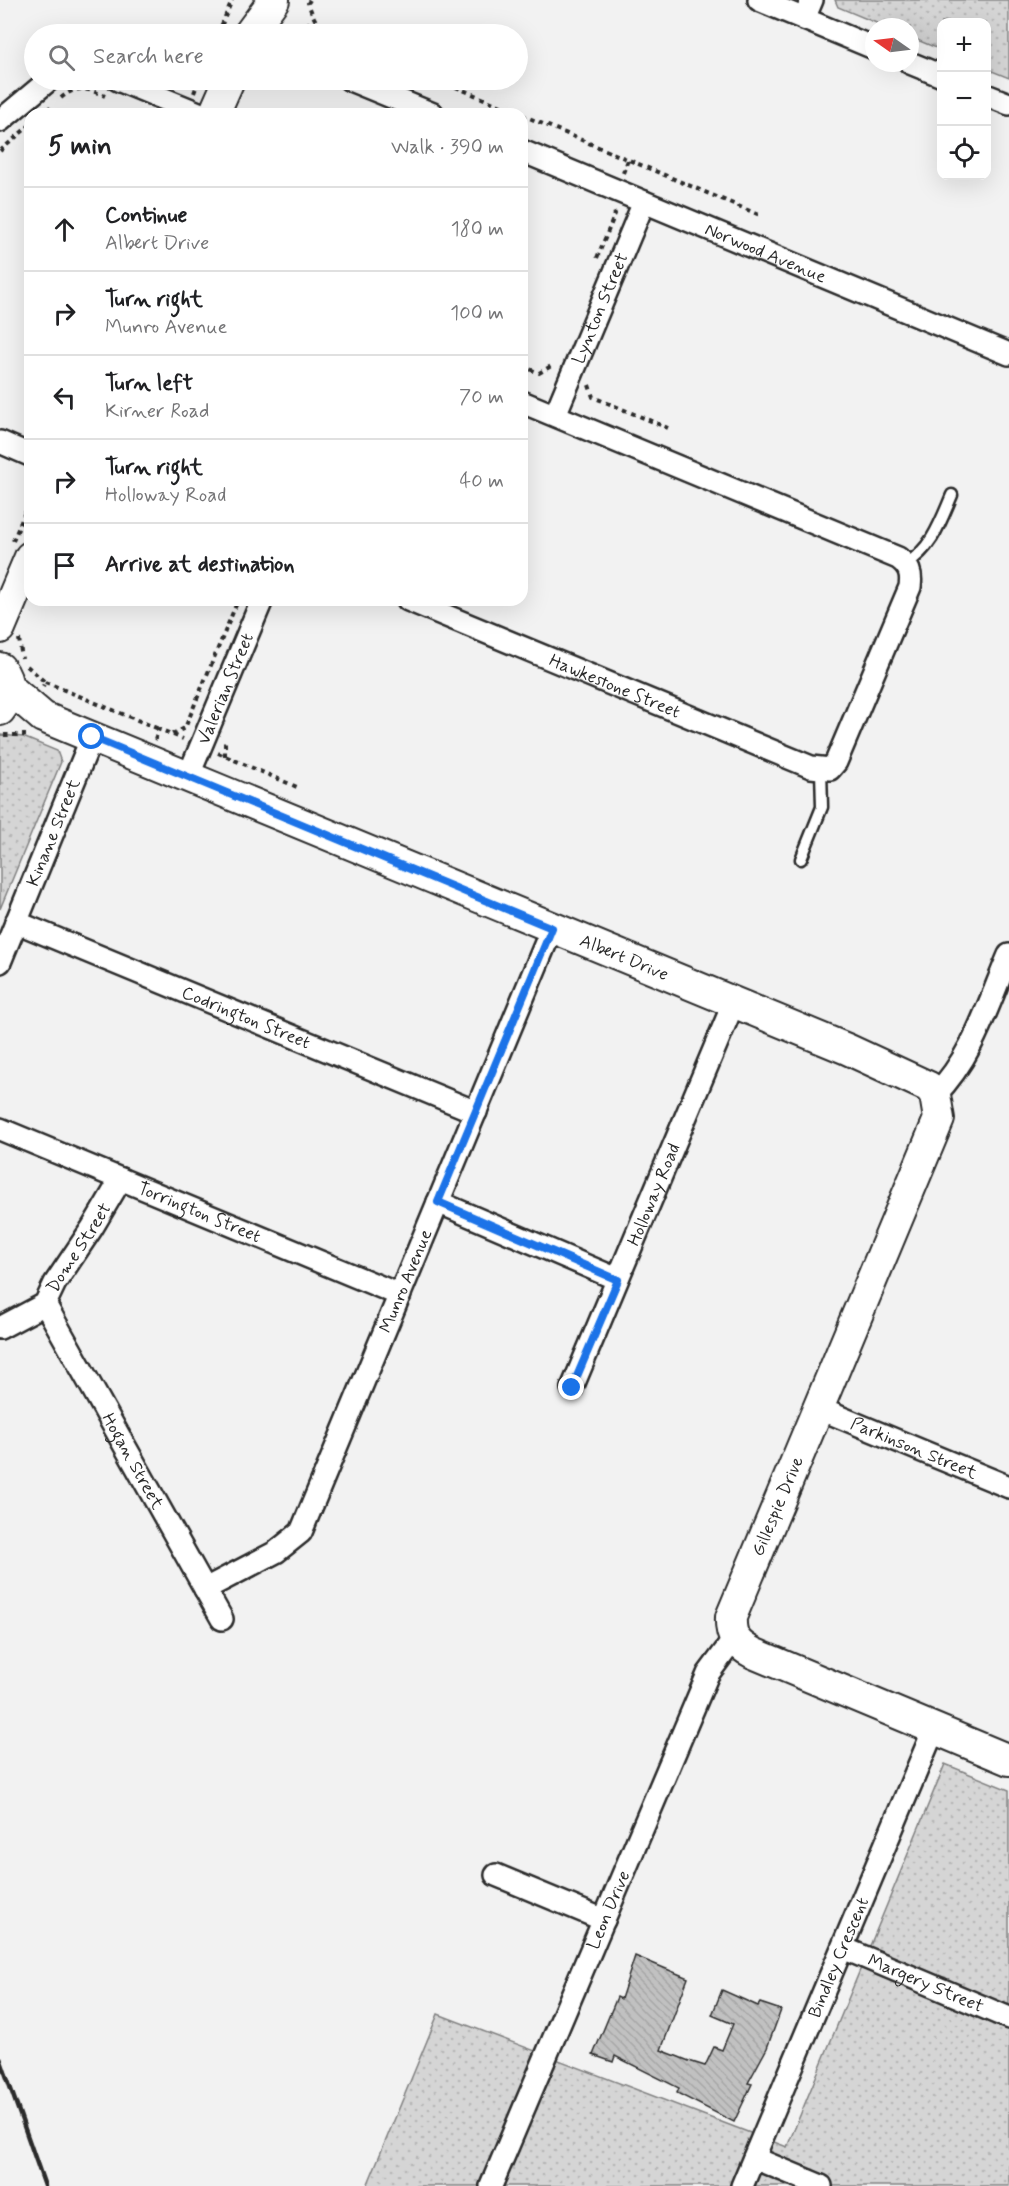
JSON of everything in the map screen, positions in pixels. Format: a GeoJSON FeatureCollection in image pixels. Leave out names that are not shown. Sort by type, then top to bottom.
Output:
{"type":"FeatureCollection","features":[{"type":"Feature","properties":{"kind":"street"},"geometry":{"type":"LineString","coordinates":[[759,0],[808,9],[865,43]]}},
{"type":"Feature","properties":{"kind":"street"},"geometry":{"type":"LineString","coordinates":[[919,67],[937,74]]}},
{"type":"Feature","properties":{"kind":"street"},"geometry":{"type":"LineString","coordinates":[[0,122],[37,90]]}},
{"type":"Feature","properties":{"kind":"street"},"geometry":{"type":"LineString","coordinates":[[119,90],[180,108]]}},
{"type":"Feature","properties":{"kind":"street"},"geometry":{"type":"LineString","coordinates":[[217,108],[225,90]]}},
{"type":"Feature","properties":{"kind":"street"},"geometry":{"type":"LineString","coordinates":[[374,90],[418,108]]}},
{"type":"Feature","properties":{"kind":"street"},"geometry":{"type":"LineString","coordinates":[[991,96],[1009,104]]}},
{"type":"Feature","properties":{"kind":"street","name":"Norwood Avenue"},"geometry":{"type":"LineString","coordinates":[[528,154],[1008,351]]}},
{"type":"Feature","properties":{"kind":"street","name":"Lynton Street"},"geometry":{"type":"LineString","coordinates":[[555,415],[644,202]]}},
{"type":"Feature","properties":{"kind":"street"},"geometry":{"type":"LineString","coordinates":[[528,404],[898,558],[906,564],[910,571],[910,587],[839,756],[830,769],[821,770]]}},
{"type":"Feature","properties":{"kind":"street"},"geometry":{"type":"LineString","coordinates":[[0,442],[24,452]]}},
{"type":"Feature","properties":{"kind":"street"},"geometry":{"type":"LineString","coordinates":[[2,690],[0,629],[19,554]]}},
{"type":"Feature","properties":{"kind":"street","name":"Valerian Street"},"geometry":{"type":"LineString","coordinates":[[189,777],[260,606]]}},
{"type":"Feature","properties":{"kind":"street","name":"Hawkestone Street"},"geometry":{"type":"LineString","coordinates":[[423,606],[821,770]]}},
{"type":"Feature","properties":{"kind":"street","name":"Albert Drive"},"geometry":{"type":"LineString","coordinates":[[2,690],[43,717],[734,1002],[919,1081],[929,1086],[935,1095]]}},
{"type":"Feature","properties":{"kind":"street","name":"Kinane Street"},"geometry":{"type":"LineString","coordinates":[[0,962],[92,737]]}},
{"type":"Feature","properties":{"kind":"street","name":"Codrington Street"},"geometry":{"type":"LineString","coordinates":[[16,922],[476,1112]]}},
{"type":"Feature","properties":{"kind":"street","name":"Munro Avenue"},"geometry":{"type":"LineString","coordinates":[[205,1589],[276,1552],[301,1532],[552,928]]}},
{"type":"Feature","properties":{"kind":"street"},"geometry":{"type":"LineString","coordinates":[[935,1095],[960,1068],[969,1051],[1009,955]]}},
{"type":"Feature","properties":{"kind":"street","name":"Holloway Road"},"geometry":{"type":"LineString","coordinates":[[572,1388],[734,1002]]}},
{"type":"Feature","properties":{"kind":"street","name":"Gillespie Drive"},"geometry":{"type":"LineString","coordinates":[[734,1639],[730,1631],[731,1617],[939,1119],[935,1095]]}},
{"type":"Feature","properties":{"kind":"street","name":"Torrington Street"},"geometry":{"type":"LineString","coordinates":[[0,1129],[400,1295]]}},
{"type":"Feature","properties":{"kind":"street","name":"Dome Street"},"geometry":{"type":"LineString","coordinates":[[0,1328],[45,1304],[55,1283],[121,1179]]}},
{"type":"Feature","properties":{"kind":"street"},"geometry":{"type":"LineString","coordinates":[[438,1202],[618,1280]]}},
{"type":"Feature","properties":{"kind":"street","name":"Hogan Street"},"geometry":{"type":"LineString","coordinates":[[45,1304],[222,1619]]}},
{"type":"Feature","properties":{"kind":"street","name":"Parkinson Street"},"geometry":{"type":"LineString","coordinates":[[818,1408],[1009,1487]]}},
{"type":"Feature","properties":{"kind":"street"},"geometry":{"type":"LineString","coordinates":[[734,1639],[753,1653],[1009,1760]]}},
{"type":"Feature","properties":{"kind":"street","name":"Leon Drive"},"geometry":{"type":"LineString","coordinates":[[491,2186],[708,1674],[734,1639]]}},
{"type":"Feature","properties":{"kind":"street","name":"Bindley Crescent"},"geometry":{"type":"LineString","coordinates":[[742,2186],[934,1729]]}},
{"type":"Feature","properties":{"kind":"street"},"geometry":{"type":"LineString","coordinates":[[496,1875],[604,1920]]}},
{"type":"Feature","properties":{"kind":"street","name":"Margery Street"},"geometry":{"type":"LineString","coordinates":[[843,1948],[1009,2018]]}},
{"type":"Feature","properties":{"kind":"street"},"geometry":{"type":"LineString","coordinates":[[754,2158],[821,2186]]}},
{"type":"Feature","properties":{"kind":"lane"},"geometry":{"type":"LineString","coordinates":[[906,564],[920,556],[932,541],[952,495]]}},
{"type":"Feature","properties":{"kind":"lane"},"geometry":{"type":"LineString","coordinates":[[801,859],[822,807],[821,770]]}},
{"type":"Feature","properties":{"kind":"path"},"geometry":{"type":"LineString","coordinates":[[222,24],[232,0]]}},
{"type":"Feature","properties":{"kind":"path"},"geometry":{"type":"LineString","coordinates":[[310,0],[308,3],[317,24]]}},
{"type":"Feature","properties":{"kind":"path"},"geometry":{"type":"LineString","coordinates":[[307,24],[314,21]]}},
{"type":"Feature","properties":{"kind":"path"},"geometry":{"type":"LineString","coordinates":[[50,108],[74,90]]}},
{"type":"Feature","properties":{"kind":"path"},"geometry":{"type":"LineString","coordinates":[[463,90],[507,108]]}},
{"type":"Feature","properties":{"kind":"path"},"geometry":{"type":"LineString","coordinates":[[528,117],[762,216]]}},
{"type":"Feature","properties":{"kind":"path"},"geometry":{"type":"LineString","coordinates":[[0,151],[24,130]]}},
{"type":"Feature","properties":{"kind":"path"},"geometry":{"type":"LineString","coordinates":[[593,268],[615,214],[610,203]]}},
{"type":"Feature","properties":{"kind":"path"},"geometry":{"type":"LineString","coordinates":[[528,368],[539,373],[553,366],[557,355]]}},
{"type":"Feature","properties":{"kind":"path"},"geometry":{"type":"LineString","coordinates":[[588,382],[593,397],[668,428]]}},
{"type":"Feature","properties":{"kind":"path"},"geometry":{"type":"LineString","coordinates":[[19,554],[24,529]]}},
{"type":"Feature","properties":{"kind":"path"},"geometry":{"type":"LineString","coordinates":[[171,734],[185,728],[235,606]]}},
{"type":"Feature","properties":{"kind":"path"},"geometry":{"type":"LineString","coordinates":[[45,682],[159,729]]}},
{"type":"Feature","properties":{"kind":"shaded area"},"geometry":{"type":"Polygon","coordinates":[[[835,0],[1009,0],[1009,78],[991,71],[991,18],[937,18],[937,48],[919,41],[919,18],[865,18],[838,7],[835,0]]]}},
{"type":"Feature","properties":{"kind":"shaded area"},"geometry":{"type":"Polygon","coordinates":[[[0,735],[23,737],[57,751],[61,762],[0,909],[0,735]]]}},
{"type":"Feature","properties":{"kind":"shaded area"},"geometry":{"type":"Polygon","coordinates":[[[945,1764],[1009,1790],[1009,2186],[367,2186],[438,2014],[787,2147],[945,1764]]]}},
{"type":"Feature","properties":{"kind":"building"},"geometry":{"type":"Polygon","coordinates":[[[635,1956],[688,1978],[661,2050],[689,2061],[705,2066],[714,2047],[722,2050],[733,2024],[712,2015],[722,1990],[758,2006],[760,2003],[781,2010],[767,2048],[748,2083],[752,2084],[734,2122],[677,2093],[679,2088],[615,2056],[613,2062],[593,2055],[617,1997],[621,1999],[635,1956]]]}},
{"type":"Feature","properties":{"kind":"railway"},"geometry":{"type":"LineString","coordinates":[[0,2058],[45,2186]]}},
{"type":"Feature","properties":{"kind":"route"},"geometry":{"type":"LineString","coordinates":[[92,737],[552,928],[438,1202],[618,1280],[572,1388]]}}]}
